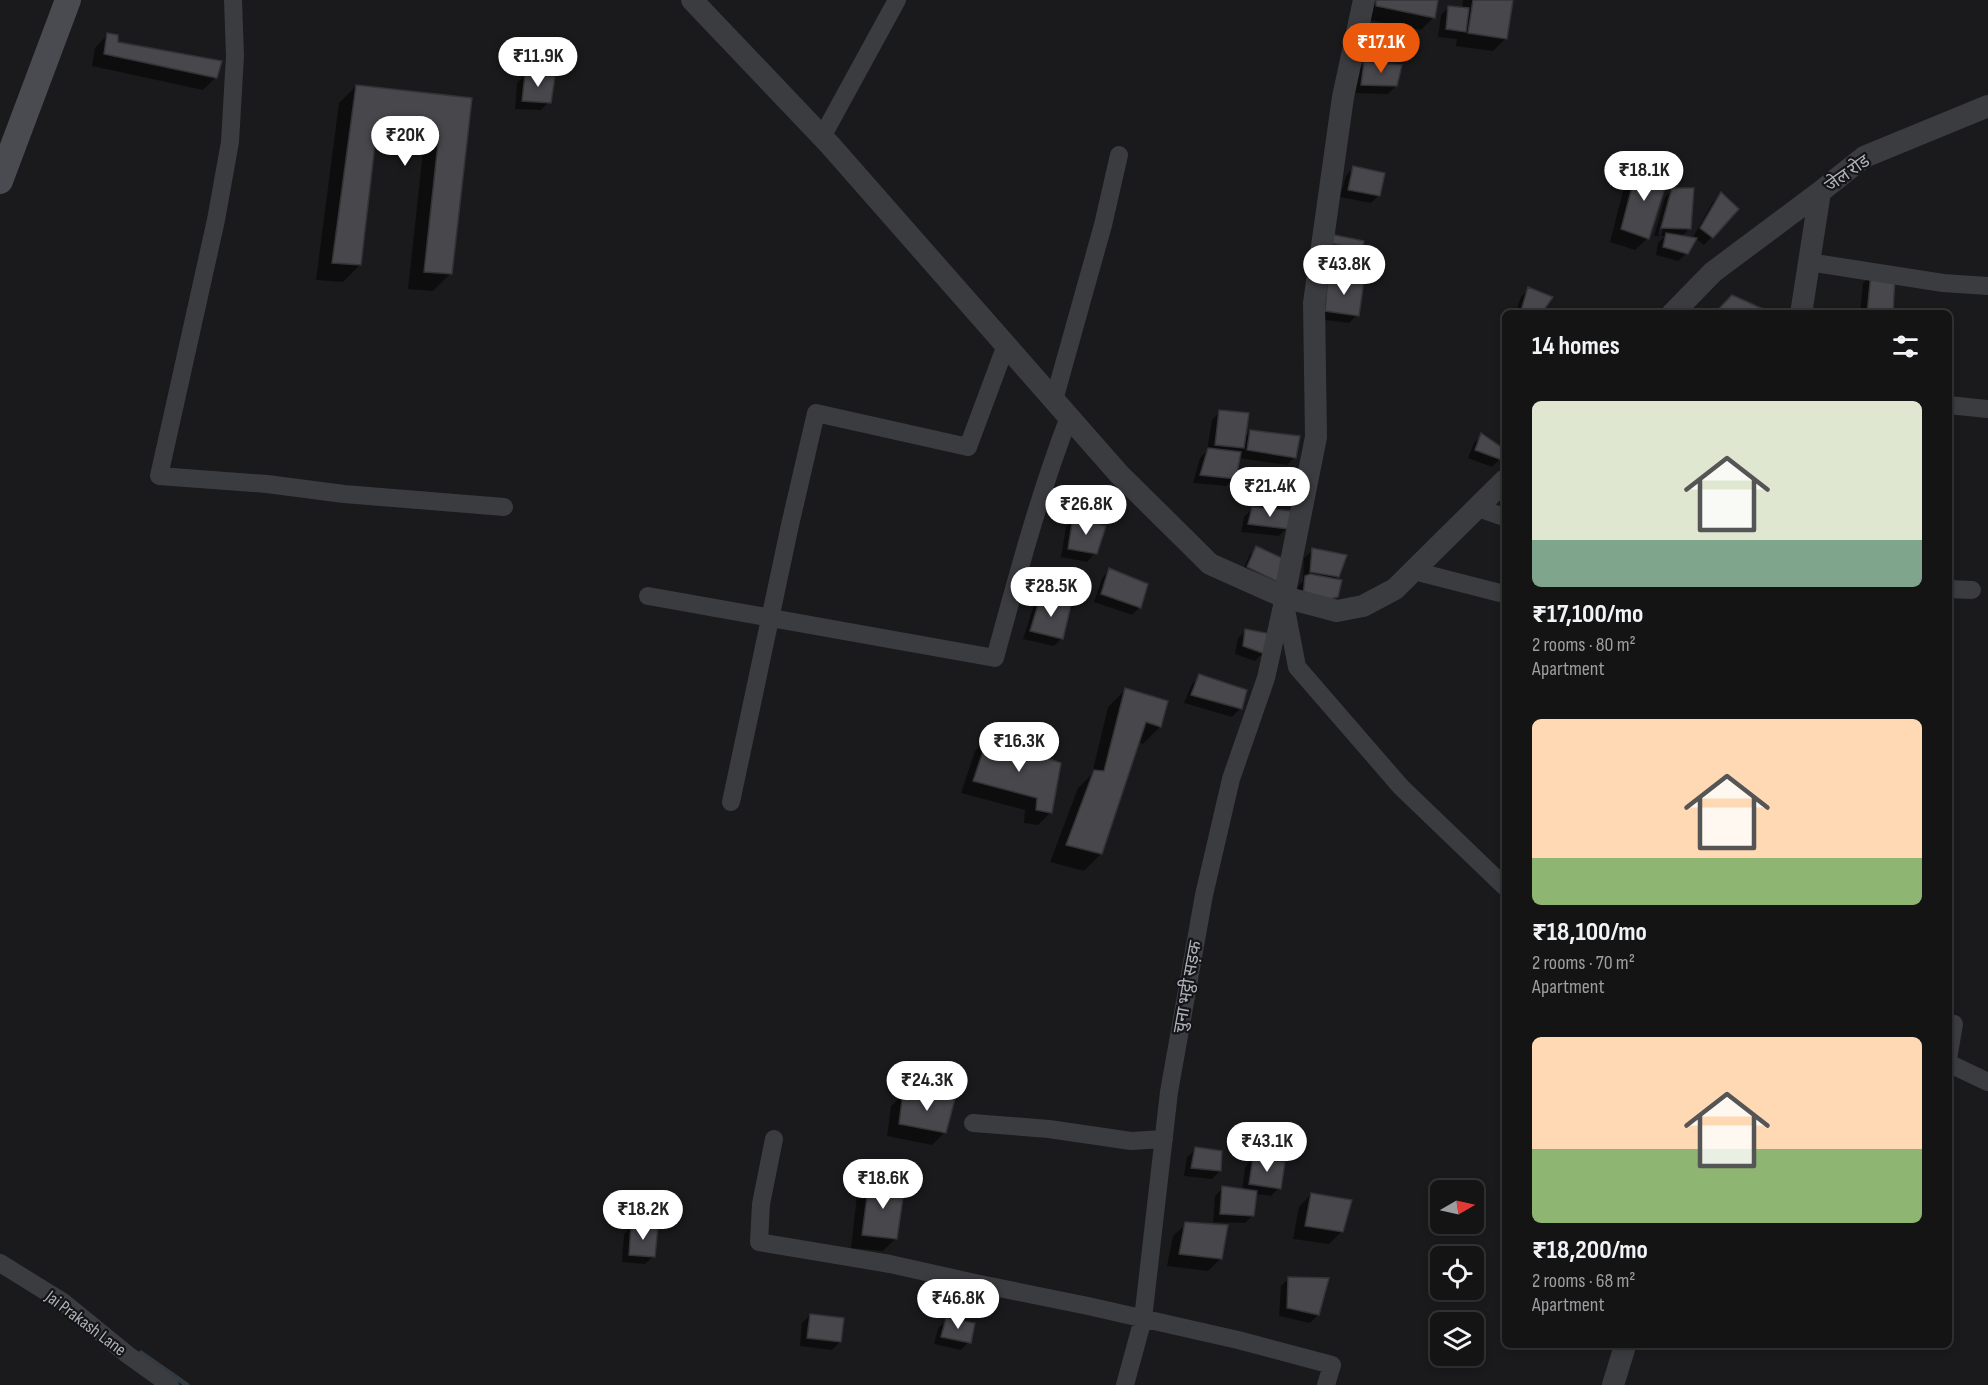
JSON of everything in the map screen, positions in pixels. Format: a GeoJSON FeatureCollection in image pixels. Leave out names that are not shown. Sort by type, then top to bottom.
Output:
{"type":"FeatureCollection","features":[{"type":"Feature","properties":{"kind":"main road"},"geometry":{"type":"LineString","coordinates":[[0,181],[68,0]]}},
{"type":"Feature","properties":{"kind":"street"},"geometry":{"type":"LineString","coordinates":[[233,0],[234,56],[230,142],[216,220],[159,476],[504,507]]}},
{"type":"Feature","properties":{"kind":"street"},"geometry":{"type":"LineString","coordinates":[[1364,0],[1343,97],[1314,303],[1316,437],[1284,597],[1297,667],[1401,787],[1502,884]]}},
{"type":"Feature","properties":{"kind":"street"},"geometry":{"type":"LineString","coordinates":[[822,137],[896,1]]}},
{"type":"Feature","properties":{"kind":"street"},"geometry":{"type":"LineString","coordinates":[[704,5],[1119,474],[1210,564],[1284,597],[1337,611],[1363,606],[1395,589],[1502,483]]}},
{"type":"Feature","properties":{"kind":"street","name":"जेल रोड"},"geometry":{"type":"LineString","coordinates":[[1802,310],[1820,192],[1864,157],[1988,106]]}},
{"type":"Feature","properties":{"kind":"street"},"geometry":{"type":"LineString","coordinates":[[1054,400],[1103,225],[1119,154]]}},
{"type":"Feature","properties":{"kind":"street"},"geometry":{"type":"LineString","coordinates":[[1676,310],[1713,272],[1820,192]]}},
{"type":"Feature","properties":{"kind":"street"},"geometry":{"type":"LineString","coordinates":[[1809,262],[1943,282],[1988,286]]}},
{"type":"Feature","properties":{"kind":"street"},"geometry":{"type":"LineString","coordinates":[[730,802],[816,413],[968,447],[1006,345]]}},
{"type":"Feature","properties":{"kind":"street"},"geometry":{"type":"LineString","coordinates":[[1952,405],[1988,409]]}},
{"type":"Feature","properties":{"kind":"street"},"geometry":{"type":"LineString","coordinates":[[648,596],[995,658],[1027,543],[1069,417]]}},
{"type":"Feature","properties":{"kind":"street"},"geometry":{"type":"LineString","coordinates":[[1478,508],[1502,516]]}},
{"type":"Feature","properties":{"kind":"street"},"geometry":{"type":"LineString","coordinates":[[1414,571],[1502,593]]}},
{"type":"Feature","properties":{"kind":"street"},"geometry":{"type":"LineString","coordinates":[[1952,589],[1972,590]]}},
{"type":"Feature","properties":{"kind":"street","name":"चुना भट्ठी सड़क"},"geometry":{"type":"LineString","coordinates":[[1125,1385],[1143,1319],[1169,1092],[1204,895],[1231,779],[1266,678],[1284,597]]}},
{"type":"Feature","properties":{"kind":"street"},"geometry":{"type":"LineString","coordinates":[[1952,1063],[1988,1082]]}},
{"type":"Feature","properties":{"kind":"street"},"geometry":{"type":"LineString","coordinates":[[973,1123],[1049,1129],[1131,1141],[1164,1139]]}},
{"type":"Feature","properties":{"kind":"street"},"geometry":{"type":"LineString","coordinates":[[774,1139],[761,1204],[759,1242],[890,1264],[975,1284],[1088,1305],[1238,1340],[1332,1365],[1326,1385]]}},
{"type":"Feature","properties":{"kind":"street","name":"Jai Prakash Lane"},"geometry":{"type":"LineString","coordinates":[[0,1263],[63,1302],[128,1355],[170,1385]]}},
{"type":"Feature","properties":{"kind":"street"},"geometry":{"type":"LineString","coordinates":[[1613,1385],[1624,1348]]}},
{"type":"Feature","properties":{"kind":"building"},"geometry":{"type":"Polygon","coordinates":[[[1376,0],[1438,0],[1435,18],[1376,6],[1376,0]]]}},
{"type":"Feature","properties":{"kind":"building"},"geometry":{"type":"Polygon","coordinates":[[[1473,0],[1513,0],[1507,39],[1468,33],[1473,0]]]}},
{"type":"Feature","properties":{"kind":"building"},"geometry":{"type":"Polygon","coordinates":[[[1448,6],[1469,8],[1466,32],[1446,29],[1448,6]]]}},
{"type":"Feature","properties":{"kind":"building"},"geometry":{"type":"Polygon","coordinates":[[[107,33],[118,35],[118,42],[222,61],[217,78],[104,54],[107,33]]]}},
{"type":"Feature","properties":{"kind":"building"},"geometry":{"type":"Polygon","coordinates":[[[1364,62],[1402,65],[1397,86],[1361,85],[1364,62]]]}},
{"type":"Feature","properties":{"kind":"building"},"geometry":{"type":"Polygon","coordinates":[[[525,74],[555,76],[551,103],[522,101],[525,74]]]}},
{"type":"Feature","properties":{"kind":"building"},"geometry":{"type":"Polygon","coordinates":[[[356,85],[472,98],[452,274],[424,272],[439,134],[377,127],[361,265],[332,263],[356,85]]]}},
{"type":"Feature","properties":{"kind":"building"},"geometry":{"type":"Polygon","coordinates":[[[1353,166],[1385,173],[1380,196],[1348,190],[1353,166]]]}},
{"type":"Feature","properties":{"kind":"building"},"geometry":{"type":"Polygon","coordinates":[[[1637,168],[1669,175],[1649,239],[1621,229],[1637,168]]]}},
{"type":"Feature","properties":{"kind":"building"},"geometry":{"type":"Polygon","coordinates":[[[1672,188],[1694,188],[1691,229],[1661,228],[1672,188]]]}},
{"type":"Feature","properties":{"kind":"building"},"geometry":{"type":"Polygon","coordinates":[[[1721,192],[1739,209],[1713,238],[1700,228],[1721,192]]]}},
{"type":"Feature","properties":{"kind":"building"},"geometry":{"type":"Polygon","coordinates":[[[1666,233],[1697,238],[1688,254],[1663,247],[1666,233]]]}},
{"type":"Feature","properties":{"kind":"building"},"geometry":{"type":"Polygon","coordinates":[[[1330,234],[1364,241],[1362,250],[1330,243],[1330,234]]]}},
{"type":"Feature","properties":{"kind":"building"},"geometry":{"type":"Polygon","coordinates":[[[1871,273],[1895,276],[1893,310],[1867,310],[1871,273]]]}},
{"type":"Feature","properties":{"kind":"building"},"geometry":{"type":"Polygon","coordinates":[[[1328,277],[1364,280],[1359,316],[1325,311],[1328,277]]]}},
{"type":"Feature","properties":{"kind":"building"},"geometry":{"type":"Polygon","coordinates":[[[1528,287],[1553,297],[1544,310],[1521,310],[1528,287]]]}},
{"type":"Feature","properties":{"kind":"building"},"geometry":{"type":"Polygon","coordinates":[[[1732,295],[1763,309],[1763,310],[1718,310],[1732,295]]]}},
{"type":"Feature","properties":{"kind":"building"},"geometry":{"type":"Polygon","coordinates":[[[1219,410],[1249,413],[1244,448],[1215,445],[1219,410]]]}},
{"type":"Feature","properties":{"kind":"building"},"geometry":{"type":"Polygon","coordinates":[[[1250,430],[1300,436],[1296,458],[1247,450],[1250,430]]]}},
{"type":"Feature","properties":{"kind":"building"},"geometry":{"type":"Polygon","coordinates":[[[1481,433],[1502,448],[1502,460],[1475,450],[1481,433]]]}},
{"type":"Feature","properties":{"kind":"building"},"geometry":{"type":"Polygon","coordinates":[[[1208,448],[1241,452],[1236,479],[1200,475],[1208,448]]]}},
{"type":"Feature","properties":{"kind":"building"},"geometry":{"type":"Polygon","coordinates":[[[1252,507],[1292,511],[1288,529],[1248,524],[1252,507]]]}},
{"type":"Feature","properties":{"kind":"building"},"geometry":{"type":"Polygon","coordinates":[[[1073,517],[1106,526],[1097,554],[1068,549],[1073,517]]]}},
{"type":"Feature","properties":{"kind":"building"},"geometry":{"type":"Polygon","coordinates":[[[1256,546],[1286,560],[1278,582],[1247,567],[1256,546]]]}},
{"type":"Feature","properties":{"kind":"building"},"geometry":{"type":"Polygon","coordinates":[[[1312,548],[1347,555],[1339,577],[1310,572],[1312,548]]]}},
{"type":"Feature","properties":{"kind":"building"},"geometry":{"type":"Polygon","coordinates":[[[1109,568],[1148,584],[1141,608],[1101,594],[1109,568]]]}},
{"type":"Feature","properties":{"kind":"building"},"geometry":{"type":"Polygon","coordinates":[[[1310,574],[1342,580],[1338,597],[1330,599],[1303,596],[1305,576],[1310,574]]]}},
{"type":"Feature","properties":{"kind":"building"},"geometry":{"type":"Polygon","coordinates":[[[1049,575],[1086,585],[1082,602],[1046,593],[1049,575]]]}},
{"type":"Feature","properties":{"kind":"building"},"geometry":{"type":"Polygon","coordinates":[[[1041,595],[1071,605],[1063,639],[1030,631],[1041,595]]]}},
{"type":"Feature","properties":{"kind":"building"},"geometry":{"type":"Polygon","coordinates":[[[1245,629],[1271,634],[1265,654],[1243,646],[1245,629]]]}},
{"type":"Feature","properties":{"kind":"building"},"geometry":{"type":"Polygon","coordinates":[[[1199,674],[1247,690],[1242,709],[1191,695],[1199,674]]]}},
{"type":"Feature","properties":{"kind":"building"},"geometry":{"type":"Polygon","coordinates":[[[1125,688],[1168,701],[1161,727],[1146,722],[1102,854],[1066,845],[1094,770],[1104,771],[1125,688]]]}},
{"type":"Feature","properties":{"kind":"building"},"geometry":{"type":"Polygon","coordinates":[[[988,737],[1061,763],[1052,813],[1036,810],[1037,798],[973,781],[988,737]]]}},
{"type":"Feature","properties":{"kind":"building"},"geometry":{"type":"Polygon","coordinates":[[[903,1092],[941,1099],[943,1093],[956,1095],[946,1133],[899,1124],[903,1092]]]}},
{"type":"Feature","properties":{"kind":"building"},"geometry":{"type":"Polygon","coordinates":[[[1195,1147],[1222,1151],[1221,1171],[1191,1168],[1195,1147]]]}},
{"type":"Feature","properties":{"kind":"building"},"geometry":{"type":"Polygon","coordinates":[[[1253,1157],[1285,1162],[1281,1189],[1249,1184],[1253,1157]]]}},
{"type":"Feature","properties":{"kind":"building"},"geometry":{"type":"Polygon","coordinates":[[[869,1181],[905,1184],[897,1239],[862,1235],[869,1181]]]}},
{"type":"Feature","properties":{"kind":"building"},"geometry":{"type":"Polygon","coordinates":[[[1222,1186],[1257,1191],[1254,1216],[1220,1214],[1222,1186]]]}},
{"type":"Feature","properties":{"kind":"building"},"geometry":{"type":"Polygon","coordinates":[[[1311,1193],[1352,1200],[1343,1232],[1305,1226],[1311,1193]]]}},
{"type":"Feature","properties":{"kind":"building"},"geometry":{"type":"Polygon","coordinates":[[[1185,1222],[1228,1225],[1222,1259],[1179,1254],[1185,1222]]]}},
{"type":"Feature","properties":{"kind":"building"},"geometry":{"type":"Polygon","coordinates":[[[631,1225],[658,1226],[655,1257],[629,1255],[631,1225]]]}},
{"type":"Feature","properties":{"kind":"building"},"geometry":{"type":"Polygon","coordinates":[[[1288,1277],[1329,1278],[1319,1315],[1287,1308],[1288,1277]]]}},
{"type":"Feature","properties":{"kind":"building"},"geometry":{"type":"Polygon","coordinates":[[[810,1314],[844,1318],[841,1342],[807,1338],[810,1314]]]}},
{"type":"Feature","properties":{"kind":"building"},"geometry":{"type":"Polygon","coordinates":[[[946,1318],[975,1323],[971,1343],[941,1337],[946,1318]]]}},
{"type":"Feature","properties":{"kind":"waterway"},"geometry":{"type":"LineString","coordinates":[[141,1353],[187,1385]]}}]}
